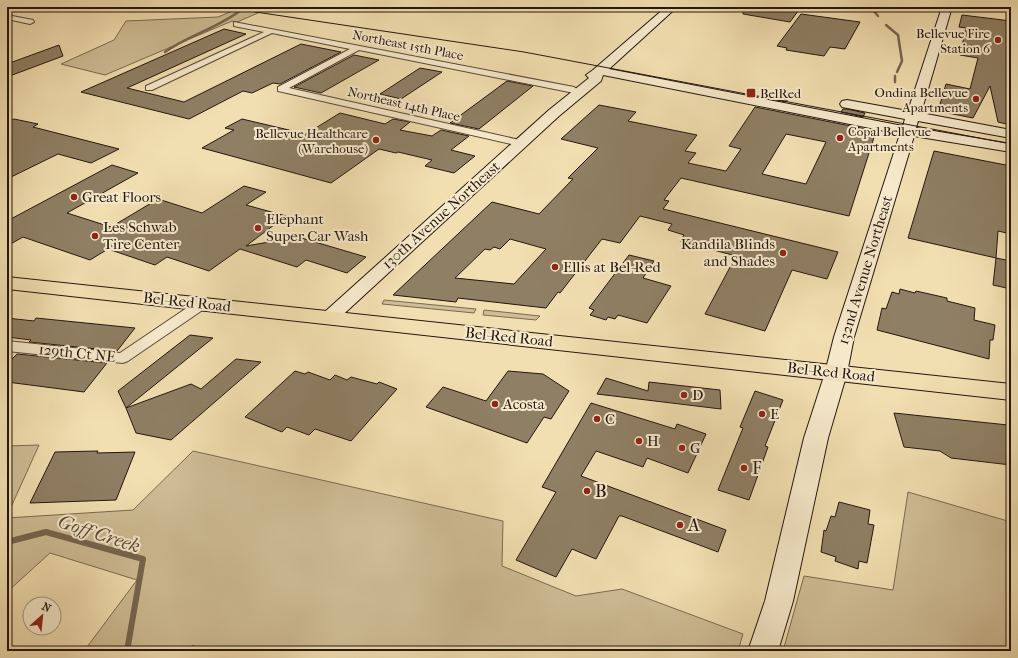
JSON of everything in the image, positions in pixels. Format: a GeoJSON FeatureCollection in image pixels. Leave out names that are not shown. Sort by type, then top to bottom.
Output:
{"type":"FeatureCollection","features":[{"type":"Feature","properties":{"kind":"main road","name":"Bel-Red Road"},"geometry":{"type":"LineString","coordinates":[[7,283],[1011,392]]}},
{"type":"Feature","properties":{"kind":"street","name":"130th Avenue Northeast"},"geometry":{"type":"LineString","coordinates":[[554,113],[574,90],[589,76],[598,72],[672,7]]}},
{"type":"Feature","properties":{"kind":"street","name":"132nd Avenue Northeast"},"geometry":{"type":"LineString","coordinates":[[763,651],[779,601],[793,545],[816,438],[836,373],[844,337],[862,274],[947,7]]}},
{"type":"Feature","properties":{"kind":"street"},"geometry":{"type":"LineString","coordinates":[[7,17],[30,22]]}},
{"type":"Feature","properties":{"kind":"street","name":"Northeast 15th Place"},"geometry":{"type":"LineString","coordinates":[[237,24],[574,90]]}},
{"type":"Feature","properties":{"kind":"street"},"geometry":{"type":"LineString","coordinates":[[149,88],[270,31]]}},
{"type":"Feature","properties":{"kind":"street","name":"Northeast 14th Place"},"geometry":{"type":"LineString","coordinates":[[357,48],[281,89],[520,143]]}},
{"type":"Feature","properties":{"kind":"street"},"geometry":{"type":"LineString","coordinates":[[611,61],[658,70]]}},
{"type":"Feature","properties":{"kind":"street","name":"130th Avenue Northeast"},"geometry":{"type":"LineString","coordinates":[[328,318],[520,143],[597,78],[598,72]]}},
{"type":"Feature","properties":{"kind":"street"},"geometry":{"type":"LineString","coordinates":[[598,72],[911,124],[1011,134]]}},
{"type":"Feature","properties":{"kind":"street"},"geometry":{"type":"LineString","coordinates":[[836,102],[911,124],[1011,148]]}},
{"type":"Feature","properties":{"kind":"street","name":"129th Ct NE"},"geometry":{"type":"LineString","coordinates":[[7,346],[123,358],[202,304]]}},
{"type":"Feature","properties":{"kind":"shaded area"},"geometry":{"type":"Polygon","coordinates":[[[235,7],[272,7],[237,22],[232,21],[105,75],[61,64],[114,40],[126,21],[218,17],[230,12],[235,7]]]}},
{"type":"Feature","properties":{"kind":"shaded area"},"geometry":{"type":"Polygon","coordinates":[[[384,300],[476,309],[474,313],[382,304],[384,300]]]}},
{"type":"Feature","properties":{"kind":"shaded area"},"geometry":{"type":"Polygon","coordinates":[[[484,310],[540,316],[536,320],[483,315],[484,310]]]}},
{"type":"Feature","properties":{"kind":"shaded area"},"geometry":{"type":"Polygon","coordinates":[[[39,445],[7,516],[7,446],[39,445]]]}},
{"type":"Feature","properties":{"kind":"shaded area"},"geometry":{"type":"Polygon","coordinates":[[[193,451],[503,521],[502,566],[576,596],[622,589],[743,634],[738,651],[204,651],[193,645],[189,651],[84,651],[137,580],[50,553],[7,592],[7,518],[133,510],[193,451]]]}},
{"type":"Feature","properties":{"kind":"shaded area"},"geometry":{"type":"Polygon","coordinates":[[[908,492],[1011,522],[1011,651],[783,651],[804,576],[893,590],[908,492]]]}},
{"type":"Feature","properties":{"kind":"building"},"geometry":{"type":"Polygon","coordinates":[[[743,7],[801,7],[790,22],[743,14],[743,7]]]}},
{"type":"Feature","properties":{"kind":"building"},"geometry":{"type":"Polygon","coordinates":[[[801,14],[860,22],[845,49],[830,47],[824,56],[786,50],[787,48],[777,46],[801,14]]]}},
{"type":"Feature","properties":{"kind":"building"},"geometry":{"type":"Polygon","coordinates":[[[962,15],[1011,21],[1011,125],[998,122],[990,86],[973,118],[938,111],[946,84],[970,89],[978,58],[960,55],[966,28],[959,27],[962,15]]]}},
{"type":"Feature","properties":{"kind":"building"},"geometry":{"type":"Polygon","coordinates":[[[224,29],[246,34],[127,88],[184,102],[301,44],[341,52],[280,84],[273,83],[252,93],[243,91],[189,119],[81,92],[224,29]]]}},
{"type":"Feature","properties":{"kind":"building"},"geometry":{"type":"Polygon","coordinates":[[[59,45],[63,56],[7,77],[7,64],[59,45]]]}},
{"type":"Feature","properties":{"kind":"building"},"geometry":{"type":"Polygon","coordinates":[[[354,55],[379,60],[321,93],[294,87],[354,55]]]}},
{"type":"Feature","properties":{"kind":"building"},"geometry":{"type":"Polygon","coordinates":[[[420,68],[442,72],[401,99],[380,94],[420,68]]]}},
{"type":"Feature","properties":{"kind":"building"},"geometry":{"type":"Polygon","coordinates":[[[507,81],[533,86],[479,129],[450,123],[507,81]]]}},
{"type":"Feature","properties":{"kind":"building"},"geometry":{"type":"Polygon","coordinates":[[[766,91],[790,96],[786,102],[762,97],[766,91]]]}},
{"type":"Feature","properties":{"kind":"building"},"geometry":{"type":"Polygon","coordinates":[[[599,105],[636,112],[628,121],[697,135],[685,151],[696,153],[688,163],[726,171],[741,149],[729,146],[755,107],[876,131],[849,216],[681,178],[664,200],[669,201],[663,209],[838,252],[827,279],[792,270],[765,331],[705,314],[736,256],[680,241],[684,235],[668,230],[672,224],[640,216],[620,243],[602,239],[560,293],[558,292],[546,308],[458,298],[456,302],[393,295],[492,202],[539,214],[573,179],[568,178],[598,148],[561,139],[599,105]],[[786,134],[762,174],[806,184],[826,142],[786,134]],[[510,239],[500,249],[494,247],[490,250],[485,249],[455,278],[514,284],[546,249],[510,239]]]}},
{"type":"Feature","properties":{"kind":"building"},"geometry":{"type":"Polygon","coordinates":[[[843,109],[865,113],[863,117],[841,112],[843,109]]]}},
{"type":"Feature","properties":{"kind":"building"},"geometry":{"type":"Polygon","coordinates":[[[340,113],[385,124],[393,119],[410,122],[400,130],[432,136],[441,130],[469,136],[451,150],[475,156],[454,173],[425,166],[432,160],[379,149],[331,183],[202,148],[234,130],[225,128],[242,119],[306,134],[340,113]]]}},
{"type":"Feature","properties":{"kind":"building"},"geometry":{"type":"Polygon","coordinates":[[[14,119],[38,124],[33,127],[119,149],[91,163],[58,154],[7,179],[7,122],[14,119]]]}},
{"type":"Feature","properties":{"kind":"building"},"geometry":{"type":"Polygon","coordinates":[[[934,151],[1011,166],[1011,234],[998,231],[996,258],[908,238],[934,151]]]}},
{"type":"Feature","properties":{"kind":"building"},"geometry":{"type":"Polygon","coordinates":[[[112,165],[138,173],[67,213],[111,227],[158,199],[202,213],[244,186],[266,192],[246,205],[286,216],[246,246],[298,237],[366,257],[347,273],[306,260],[297,267],[240,249],[209,271],[167,257],[155,265],[108,249],[90,260],[23,237],[7,246],[7,221],[112,165]]]}},
{"type":"Feature","properties":{"kind":"building"},"geometry":{"type":"Polygon","coordinates":[[[629,255],[654,261],[643,278],[671,286],[647,323],[618,315],[615,319],[608,317],[606,320],[590,315],[594,310],[589,308],[629,255]]]}},
{"type":"Feature","properties":{"kind":"building"},"geometry":{"type":"Polygon","coordinates":[[[996,258],[1011,261],[1011,289],[993,285],[996,258]]]}},
{"type":"Feature","properties":{"kind":"building"},"geometry":{"type":"Polygon","coordinates":[[[900,289],[947,298],[947,301],[975,308],[974,320],[995,325],[993,340],[990,340],[989,359],[877,330],[882,308],[886,309],[892,292],[899,294],[900,289]]]}},
{"type":"Feature","properties":{"kind":"building"},"geometry":{"type":"Polygon","coordinates":[[[7,318],[34,321],[36,318],[135,328],[117,351],[29,342],[31,340],[7,337],[7,318]]]}},
{"type":"Feature","properties":{"kind":"building"},"geometry":{"type":"Polygon","coordinates":[[[190,335],[213,338],[126,408],[118,391],[190,335]]]}},
{"type":"Feature","properties":{"kind":"building"},"geometry":{"type":"Polygon","coordinates":[[[17,354],[107,363],[84,392],[7,382],[7,364],[17,354]]]}},
{"type":"Feature","properties":{"kind":"building"},"geometry":{"type":"Polygon","coordinates":[[[236,359],[261,362],[171,440],[136,433],[126,408],[191,384],[201,389],[236,359]]]}},
{"type":"Feature","properties":{"kind":"building"},"geometry":{"type":"Polygon","coordinates":[[[295,371],[305,374],[308,372],[330,380],[335,375],[347,380],[351,377],[377,384],[379,382],[397,389],[351,441],[315,429],[309,435],[287,427],[282,432],[245,417],[295,371]]]}},
{"type":"Feature","properties":{"kind":"building","name":"Acosta"},"geometry":{"type":"Polygon","coordinates":[[[508,371],[543,374],[569,391],[551,419],[544,417],[527,443],[426,407],[443,387],[486,401],[508,371]]]}},
{"type":"Feature","properties":{"kind":"building","name":"D"},"geometry":{"type":"Polygon","coordinates":[[[606,378],[648,391],[649,382],[720,390],[721,409],[597,394],[606,378]]]}},
{"type":"Feature","properties":{"kind":"building"},"geometry":{"type":"Polygon","coordinates":[[[755,391],[783,400],[765,446],[768,447],[749,500],[718,490],[743,428],[740,427],[755,391]]]}},
{"type":"Feature","properties":{"kind":"building"},"geometry":{"type":"Polygon","coordinates":[[[591,403],[675,429],[677,424],[706,434],[688,473],[647,458],[643,467],[596,451],[581,476],[726,530],[718,552],[619,516],[596,559],[572,549],[556,577],[516,560],[556,492],[542,487],[591,403]]]}},
{"type":"Feature","properties":{"kind":"building"},"geometry":{"type":"Polygon","coordinates":[[[894,413],[1008,425],[1011,433],[1011,465],[951,458],[940,451],[904,447],[894,413]]]}},
{"type":"Feature","properties":{"kind":"building"},"geometry":{"type":"Polygon","coordinates":[[[98,451],[97,453],[135,452],[116,500],[30,503],[55,452],[98,451]]]}},
{"type":"Feature","properties":{"kind":"building"},"geometry":{"type":"Polygon","coordinates":[[[839,502],[870,510],[868,524],[874,525],[867,563],[859,561],[858,569],[835,561],[836,557],[821,552],[824,530],[826,531],[831,516],[835,517],[839,502]]]}},
{"type":"Feature","properties":{"kind":"waterway"},"geometry":{"type":"LineString","coordinates":[[165,52],[223,22],[241,10],[240,7]]}},
{"type":"Feature","properties":{"kind":"waterway","name":"Goff Creek"},"geometry":{"type":"LineString","coordinates":[[873,7],[873,10],[878,16]]}},
{"type":"Feature","properties":{"kind":"waterway","name":"Goff Creek"},"geometry":{"type":"LineString","coordinates":[[886,25],[898,35],[902,61],[897,72]]}},
{"type":"Feature","properties":{"kind":"waterway","name":"Goff Creek"},"geometry":{"type":"LineString","coordinates":[[895,76],[895,82]]}},
{"type":"Feature","properties":{"kind":"waterway","name":"Goff Creek"},"geometry":{"type":"LineString","coordinates":[[7,542],[46,532],[143,559],[127,651]]}},
{"type":"Feature","properties":{"kind":"tram line"},"geometry":{"type":"LineString","coordinates":[[222,7],[524,52],[1011,144]]}},
{"type":"Feature","properties":{"kind":"place","name":"Bellevue Fire Station 6"},"geometry":{"type":"Point","coordinates":[998,40]}},
{"type":"Feature","properties":{"kind":"place","name":"BelRed"},"geometry":{"type":"Point","coordinates":[751,93]}},
{"type":"Feature","properties":{"kind":"place","name":"Ondina Bellevue Apartments"},"geometry":{"type":"Point","coordinates":[976,99]}},
{"type":"Feature","properties":{"kind":"place","name":"Copal Bellevue Apartments"},"geometry":{"type":"Point","coordinates":[840,138]}},
{"type":"Feature","properties":{"kind":"place","name":"Bellevue Healthcare (Warehouse)"},"geometry":{"type":"Point","coordinates":[376,140]}},
{"type":"Feature","properties":{"kind":"place","name":"Great Floors"},"geometry":{"type":"Point","coordinates":[74,197]}},
{"type":"Feature","properties":{"kind":"place","name":"Elephant Super Car Wash"},"geometry":{"type":"Point","coordinates":[258,228]}},
{"type":"Feature","properties":{"kind":"place","name":"Les Schwab Tire Center"},"geometry":{"type":"Point","coordinates":[95,236]}},
{"type":"Feature","properties":{"kind":"place","name":"Kandila Blinds and Shades"},"geometry":{"type":"Point","coordinates":[783,253]}},
{"type":"Feature","properties":{"kind":"place","name":"Ellis at Bel-Red"},"geometry":{"type":"Point","coordinates":[555,267]}},
{"type":"Feature","properties":{"kind":"place","name":"D"},"geometry":{"type":"Point","coordinates":[684,395]}},
{"type":"Feature","properties":{"kind":"place","name":"Acosta"},"geometry":{"type":"Point","coordinates":[495,404]}},
{"type":"Feature","properties":{"kind":"place","name":"E"},"geometry":{"type":"Point","coordinates":[762,414]}},
{"type":"Feature","properties":{"kind":"place","name":"C"},"geometry":{"type":"Point","coordinates":[597,419]}},
{"type":"Feature","properties":{"kind":"place","name":"H"},"geometry":{"type":"Point","coordinates":[639,441]}},
{"type":"Feature","properties":{"kind":"place","name":"G"},"geometry":{"type":"Point","coordinates":[682,448]}},
{"type":"Feature","properties":{"kind":"place","name":"F"},"geometry":{"type":"Point","coordinates":[744,468]}},
{"type":"Feature","properties":{"kind":"place","name":"B"},"geometry":{"type":"Point","coordinates":[587,491]}},
{"type":"Feature","properties":{"kind":"place","name":"A"},"geometry":{"type":"Point","coordinates":[680,525]}}]}
